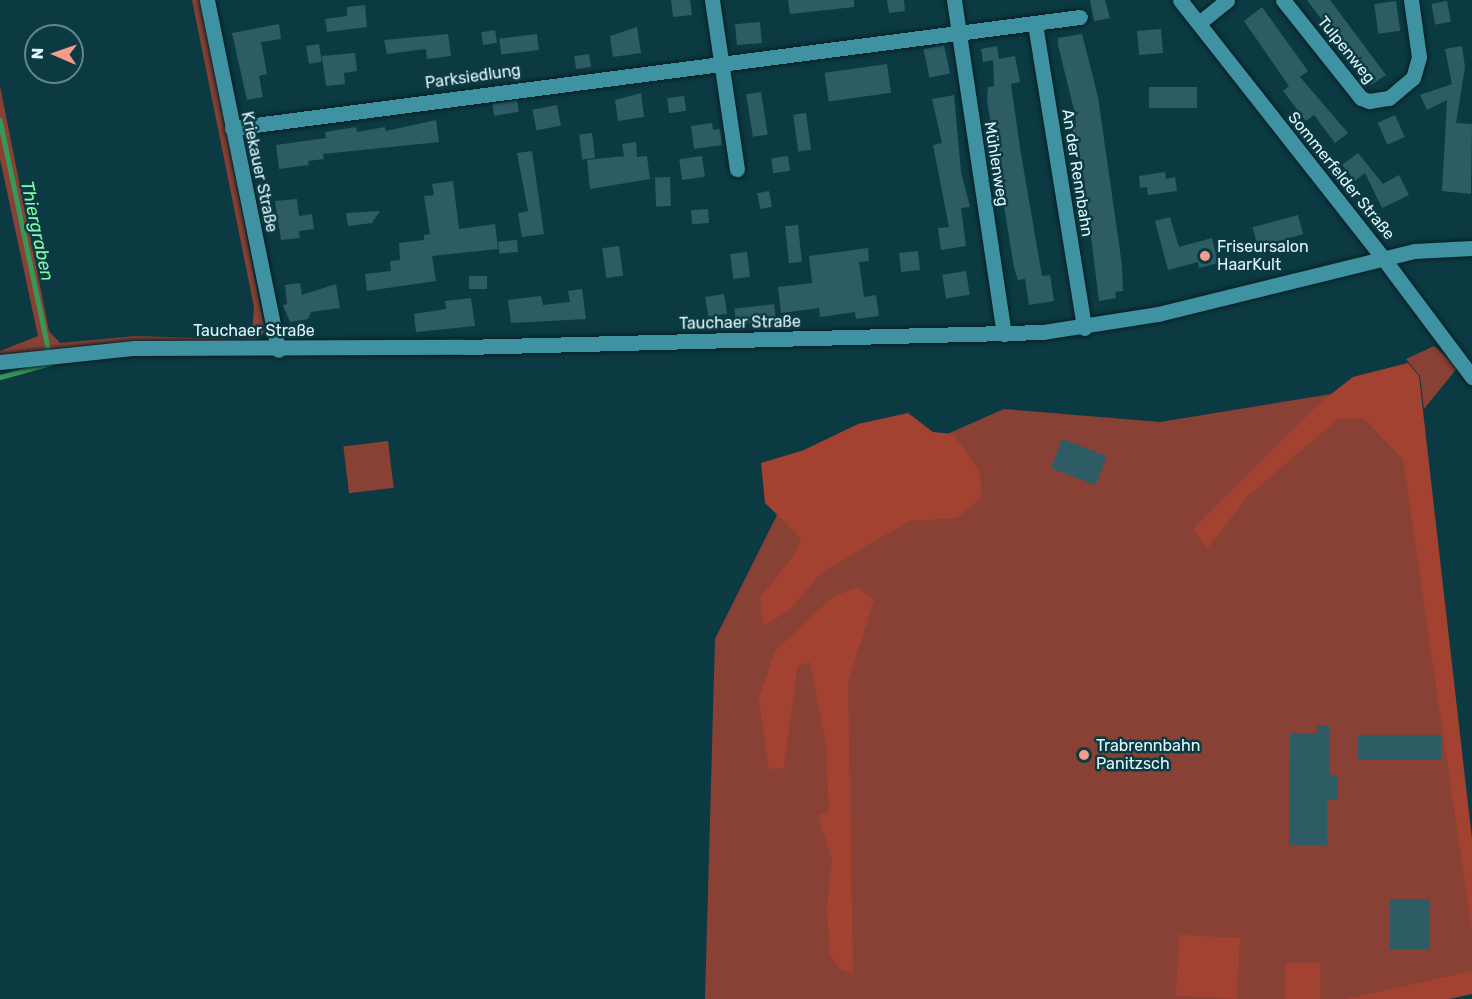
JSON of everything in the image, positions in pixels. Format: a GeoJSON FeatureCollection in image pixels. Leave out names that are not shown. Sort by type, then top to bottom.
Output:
{"type":"FeatureCollection","features":[{"type":"Feature","properties":{"kind":"street","name":"Kriekauer Straße"},"geometry":{"type":"LineString","coordinates":[[207,0],[278,350]]}},
{"type":"Feature","properties":{"kind":"street"},"geometry":{"type":"LineString","coordinates":[[712,0],[719,62],[737,169]]}},
{"type":"Feature","properties":{"kind":"street","name":"Mühlenweg"},"geometry":{"type":"LineString","coordinates":[[954,0],[1004,334]]}},
{"type":"Feature","properties":{"kind":"street","name":"Sommerfelder Straße"},"geometry":{"type":"LineString","coordinates":[[1180,0],[1383,258],[1472,377]]}},
{"type":"Feature","properties":{"kind":"street"},"geometry":{"type":"LineString","coordinates":[[1199,23],[1227,0]]}},
{"type":"Feature","properties":{"kind":"street","name":"Tulpenweg"},"geometry":{"type":"LineString","coordinates":[[1283,0],[1361,98],[1369,101],[1389,98],[1413,78],[1419,57],[1411,0]]}},
{"type":"Feature","properties":{"kind":"street","name":"Parksiedlung"},"geometry":{"type":"LineString","coordinates":[[232,128],[719,62],[1080,17]]}},
{"type":"Feature","properties":{"kind":"street","name":"An der Rennbahn"},"geometry":{"type":"LineString","coordinates":[[1035,24],[1084,328]]}},
{"type":"Feature","properties":{"kind":"street","name":"Tauchaer Straße"},"geometry":{"type":"LineString","coordinates":[[0,362],[134,348],[278,350],[1004,334],[1084,328],[1158,314],[1383,258],[1472,248]]}},
{"type":"Feature","properties":{"kind":"shaded area"},"geometry":{"type":"Polygon","coordinates":[[[192,0],[201,0],[265,331],[257,340],[109,343],[0,356],[0,351],[38,336],[0,159],[0,86],[49,331],[60,343],[135,336],[241,339],[252,331],[254,307],[192,0]]]}},
{"type":"Feature","properties":{"kind":"shaded area"},"geometry":{"type":"Polygon","coordinates":[[[1434,346],[1458,367],[1424,409],[1420,376],[1406,359],[1434,346]]]}},
{"type":"Feature","properties":{"kind":"shaded area"},"geometry":{"type":"Polygon","coordinates":[[[1408,363],[1419,376],[1472,839],[1472,931],[1403,459],[1363,418],[1338,419],[1248,496],[1207,549],[1193,528],[1321,402],[1353,377],[1408,363]]]}},
{"type":"Feature","properties":{"kind":"shaded area","name":"Trabrennbahn Panitzsch"},"geometry":{"type":"Polygon","coordinates":[[[1404,382],[1472,871],[1472,983],[1404,999],[705,999],[715,639],[781,507],[1004,409],[1160,422],[1404,382]]]}},
{"type":"Feature","properties":{"kind":"shaded area"},"geometry":{"type":"Polygon","coordinates":[[[908,413],[933,432],[953,434],[979,470],[982,497],[957,518],[909,521],[821,573],[790,610],[763,626],[760,598],[794,555],[801,538],[765,503],[761,463],[804,450],[858,424],[908,413]]]}},
{"type":"Feature","properties":{"kind":"shaded area"},"geometry":{"type":"Polygon","coordinates":[[[388,441],[394,488],[349,493],[343,446],[388,441]]]}},
{"type":"Feature","properties":{"kind":"shaded area"},"geometry":{"type":"Polygon","coordinates":[[[858,587],[874,600],[848,682],[853,973],[841,970],[830,956],[827,907],[832,860],[818,815],[829,812],[826,743],[810,662],[797,667],[784,768],[769,769],[759,699],[775,651],[834,596],[858,587]]]}},
{"type":"Feature","properties":{"kind":"shaded area"},"geometry":{"type":"Polygon","coordinates":[[[1179,935],[1240,938],[1237,999],[1176,996],[1179,935]]]}},
{"type":"Feature","properties":{"kind":"shaded area"},"geometry":{"type":"Polygon","coordinates":[[[1286,963],[1320,963],[1320,999],[1286,999],[1286,963]]]}},
{"type":"Feature","properties":{"kind":"shaded area"},"geometry":{"type":"Polygon","coordinates":[[[1472,971],[1472,994],[1449,999],[1346,999],[1472,971]]]}},
{"type":"Feature","properties":{"kind":"building"},"geometry":{"type":"Polygon","coordinates":[[[671,0],[690,0],[692,15],[673,17],[671,0]]]}},
{"type":"Feature","properties":{"kind":"building"},"geometry":{"type":"Polygon","coordinates":[[[788,0],[854,0],[854,7],[790,14],[788,0]]]}},
{"type":"Feature","properties":{"kind":"building"},"geometry":{"type":"Polygon","coordinates":[[[887,0],[904,0],[905,11],[889,13],[887,0]]]}},
{"type":"Feature","properties":{"kind":"building"},"geometry":{"type":"Polygon","coordinates":[[[1090,0],[1105,0],[1110,18],[1094,21],[1090,0]]]}},
{"type":"Feature","properties":{"kind":"building"},"geometry":{"type":"Polygon","coordinates":[[[1307,0],[1330,0],[1386,75],[1371,85],[1307,0]]]}},
{"type":"Feature","properties":{"kind":"building"},"geometry":{"type":"Polygon","coordinates":[[[1396,1],[1400,31],[1378,34],[1374,4],[1396,1]]]}},
{"type":"Feature","properties":{"kind":"building"},"geometry":{"type":"Polygon","coordinates":[[[1447,1],[1451,22],[1435,25],[1431,4],[1447,1]]]}},
{"type":"Feature","properties":{"kind":"building"},"geometry":{"type":"Polygon","coordinates":[[[365,5],[367,27],[327,32],[325,19],[347,16],[347,7],[365,5]]]}},
{"type":"Feature","properties":{"kind":"building"},"geometry":{"type":"Polygon","coordinates":[[[1262,7],[1308,71],[1300,77],[1348,133],[1335,143],[1314,115],[1306,121],[1283,91],[1289,86],[1244,21],[1262,7]]]}},
{"type":"Feature","properties":{"kind":"building"},"geometry":{"type":"Polygon","coordinates":[[[760,22],[762,43],[737,45],[735,24],[760,22]]]}},
{"type":"Feature","properties":{"kind":"building"},"geometry":{"type":"Polygon","coordinates":[[[279,24],[281,39],[261,42],[267,74],[259,76],[263,97],[247,100],[232,33],[279,24]]]}},
{"type":"Feature","properties":{"kind":"building"},"geometry":{"type":"Polygon","coordinates":[[[637,27],[641,53],[613,57],[610,36],[637,27]]]}},
{"type":"Feature","properties":{"kind":"building"},"geometry":{"type":"Polygon","coordinates":[[[1161,29],[1163,53],[1139,55],[1137,31],[1161,29]]]}},
{"type":"Feature","properties":{"kind":"building"},"geometry":{"type":"Polygon","coordinates":[[[495,30],[497,43],[483,45],[481,32],[495,30]]]}},
{"type":"Feature","properties":{"kind":"building"},"geometry":{"type":"Polygon","coordinates":[[[448,34],[451,56],[427,59],[426,49],[387,54],[384,40],[448,34]]]}},
{"type":"Feature","properties":{"kind":"building"},"geometry":{"type":"Polygon","coordinates":[[[537,34],[539,50],[501,55],[499,39],[537,34]]]}},
{"type":"Feature","properties":{"kind":"building"},"geometry":{"type":"Polygon","coordinates":[[[1082,34],[1098,97],[1122,265],[1123,291],[1115,292],[1116,298],[1099,301],[1082,165],[1072,128],[1076,127],[1075,114],[1058,45],[1058,38],[1082,34]]]}},
{"type":"Feature","properties":{"kind":"building"},"geometry":{"type":"Polygon","coordinates":[[[319,44],[322,62],[309,64],[306,46],[319,44]]]}},
{"type":"Feature","properties":{"kind":"building"},"geometry":{"type":"Polygon","coordinates":[[[944,45],[950,73],[929,78],[923,49],[944,45]]]}},
{"type":"Feature","properties":{"kind":"building"},"geometry":{"type":"Polygon","coordinates":[[[997,46],[999,59],[1015,56],[1020,82],[1011,84],[1020,148],[1042,276],[1050,275],[1054,301],[1029,305],[1025,279],[1018,280],[1014,268],[987,100],[988,87],[994,86],[993,60],[983,62],[981,49],[997,46]]]}},
{"type":"Feature","properties":{"kind":"building"},"geometry":{"type":"Polygon","coordinates":[[[1462,46],[1465,67],[1456,123],[1472,124],[1471,194],[1442,191],[1447,100],[1427,110],[1420,95],[1452,84],[1445,49],[1462,46]]]}},
{"type":"Feature","properties":{"kind":"building"},"geometry":{"type":"Polygon","coordinates":[[[355,53],[357,71],[344,73],[345,84],[326,86],[322,56],[355,53]]]}},
{"type":"Feature","properties":{"kind":"building"},"geometry":{"type":"Polygon","coordinates":[[[589,54],[591,67],[576,69],[574,56],[589,54]]]}},
{"type":"Feature","properties":{"kind":"building"},"geometry":{"type":"Polygon","coordinates":[[[887,64],[891,93],[829,101],[825,73],[887,64]]]}},
{"type":"Feature","properties":{"kind":"building"},"geometry":{"type":"Polygon","coordinates":[[[1149,87],[1197,87],[1197,108],[1149,108],[1149,87]]]}},
{"type":"Feature","properties":{"kind":"building"},"geometry":{"type":"Polygon","coordinates":[[[761,92],[768,134],[753,137],[746,94],[761,92]]]}},
{"type":"Feature","properties":{"kind":"building"},"geometry":{"type":"Polygon","coordinates":[[[641,93],[644,117],[618,121],[615,100],[641,93]]]}},
{"type":"Feature","properties":{"kind":"building"},"geometry":{"type":"Polygon","coordinates":[[[954,95],[961,172],[970,207],[961,208],[966,246],[941,250],[938,228],[949,227],[933,145],[942,143],[932,99],[954,95]]]}},
{"type":"Feature","properties":{"kind":"building"},"geometry":{"type":"Polygon","coordinates":[[[684,96],[686,111],[669,113],[667,98],[684,96]]]}},
{"type":"Feature","properties":{"kind":"building"},"geometry":{"type":"Polygon","coordinates":[[[517,100],[519,112],[494,116],[492,104],[517,100]]]}},
{"type":"Feature","properties":{"kind":"building"},"geometry":{"type":"Polygon","coordinates":[[[557,105],[561,126],[536,130],[532,110],[557,105]]]}},
{"type":"Feature","properties":{"kind":"building"},"geometry":{"type":"Polygon","coordinates":[[[806,113],[811,150],[798,151],[793,115],[806,113]]]}},
{"type":"Feature","properties":{"kind":"building"},"geometry":{"type":"Polygon","coordinates":[[[1395,115],[1405,137],[1387,145],[1378,123],[1395,115]]]}},
{"type":"Feature","properties":{"kind":"building"},"geometry":{"type":"Polygon","coordinates":[[[436,120],[439,142],[323,154],[324,159],[308,161],[309,165],[279,169],[276,145],[326,138],[325,132],[356,127],[357,132],[385,127],[386,131],[436,120]]]}},
{"type":"Feature","properties":{"kind":"building"},"geometry":{"type":"Polygon","coordinates":[[[712,123],[713,130],[720,129],[722,145],[694,149],[691,126],[712,123]]]}},
{"type":"Feature","properties":{"kind":"building"},"geometry":{"type":"Polygon","coordinates":[[[592,133],[595,158],[582,159],[579,135],[592,133]]]}},
{"type":"Feature","properties":{"kind":"building"},"geometry":{"type":"Polygon","coordinates":[[[636,142],[637,157],[647,156],[650,179],[590,189],[587,160],[624,156],[622,144],[636,142]]]}},
{"type":"Feature","properties":{"kind":"building"},"geometry":{"type":"Polygon","coordinates":[[[532,151],[544,234],[522,237],[518,213],[528,211],[517,153],[532,151]]]}},
{"type":"Feature","properties":{"kind":"building"},"geometry":{"type":"Polygon","coordinates":[[[1358,153],[1383,184],[1399,175],[1409,195],[1382,208],[1365,173],[1355,181],[1342,165],[1358,153]]]}},
{"type":"Feature","properties":{"kind":"building"},"geometry":{"type":"Polygon","coordinates":[[[702,156],[705,177],[682,180],[679,159],[702,156]]]}},
{"type":"Feature","properties":{"kind":"building"},"geometry":{"type":"Polygon","coordinates":[[[788,156],[790,171],[773,173],[771,158],[788,156]]]}},
{"type":"Feature","properties":{"kind":"building"},"geometry":{"type":"Polygon","coordinates":[[[1165,172],[1166,179],[1175,177],[1177,191],[1148,195],[1147,187],[1140,188],[1139,176],[1165,172]]]}},
{"type":"Feature","properties":{"kind":"building"},"geometry":{"type":"Polygon","coordinates":[[[670,177],[671,206],[656,207],[655,178],[670,177]]]}},
{"type":"Feature","properties":{"kind":"building"},"geometry":{"type":"Polygon","coordinates":[[[453,181],[459,229],[495,224],[498,249],[432,256],[436,281],[367,291],[365,274],[391,271],[390,261],[400,260],[399,243],[424,240],[424,235],[430,234],[424,196],[434,195],[432,184],[453,181]]]}},
{"type":"Feature","properties":{"kind":"building"},"geometry":{"type":"Polygon","coordinates":[[[769,191],[772,207],[760,209],[757,193],[769,191]]]}},
{"type":"Feature","properties":{"kind":"building"},"geometry":{"type":"Polygon","coordinates":[[[297,199],[299,216],[312,214],[314,229],[299,231],[300,238],[281,240],[275,201],[297,199]]]}},
{"type":"Feature","properties":{"kind":"building"},"geometry":{"type":"Polygon","coordinates":[[[708,209],[709,223],[692,224],[691,210],[708,209]]]}},
{"type":"Feature","properties":{"kind":"building"},"geometry":{"type":"Polygon","coordinates":[[[380,211],[372,223],[348,226],[346,213],[380,211]]]}},
{"type":"Feature","properties":{"kind":"building"},"geometry":{"type":"Polygon","coordinates":[[[1298,215],[1303,234],[1258,246],[1253,227],[1298,215]]]}},
{"type":"Feature","properties":{"kind":"building"},"geometry":{"type":"Polygon","coordinates":[[[1170,217],[1179,247],[1212,238],[1218,263],[1199,268],[1198,262],[1168,270],[1155,221],[1170,217]]]}},
{"type":"Feature","properties":{"kind":"building"},"geometry":{"type":"Polygon","coordinates":[[[798,225],[802,262],[789,263],[785,226],[798,225]]]}},
{"type":"Feature","properties":{"kind":"building"},"geometry":{"type":"Polygon","coordinates":[[[517,240],[518,252],[499,254],[498,242],[517,240]]]}},
{"type":"Feature","properties":{"kind":"building"},"geometry":{"type":"Polygon","coordinates":[[[619,246],[623,276],[606,278],[602,248],[619,246]]]}},
{"type":"Feature","properties":{"kind":"building"},"geometry":{"type":"Polygon","coordinates":[[[868,248],[869,261],[859,262],[864,297],[876,295],[879,316],[856,319],[855,312],[820,317],[819,308],[781,313],[778,287],[812,283],[809,256],[868,248]]]}},
{"type":"Feature","properties":{"kind":"building"},"geometry":{"type":"Polygon","coordinates":[[[918,251],[920,270],[901,272],[899,253],[918,251]]]}},
{"type":"Feature","properties":{"kind":"building"},"geometry":{"type":"Polygon","coordinates":[[[747,252],[750,277],[733,279],[730,254],[747,252]]]}},
{"type":"Feature","properties":{"kind":"building"},"geometry":{"type":"Polygon","coordinates":[[[966,271],[970,295],[946,298],[942,275],[966,271]]]}},
{"type":"Feature","properties":{"kind":"building"},"geometry":{"type":"Polygon","coordinates":[[[469,276],[487,276],[487,289],[469,289],[469,276]]]}},
{"type":"Feature","properties":{"kind":"building"},"geometry":{"type":"Polygon","coordinates":[[[300,283],[302,295],[336,284],[340,308],[311,312],[308,319],[290,322],[283,305],[287,304],[285,285],[300,283]]]}},
{"type":"Feature","properties":{"kind":"building"},"geometry":{"type":"Polygon","coordinates":[[[582,289],[586,319],[511,323],[508,300],[541,296],[543,305],[570,302],[568,291],[582,289]]]}},
{"type":"Feature","properties":{"kind":"building"},"geometry":{"type":"Polygon","coordinates":[[[724,294],[727,314],[708,317],[705,297],[724,294]]]}},
{"type":"Feature","properties":{"kind":"building"},"geometry":{"type":"Polygon","coordinates":[[[471,298],[475,326],[416,332],[414,314],[446,309],[445,301],[471,298]]]}},
{"type":"Feature","properties":{"kind":"building"},"geometry":{"type":"Polygon","coordinates":[[[774,304],[776,320],[736,325],[734,309],[774,304]]]}},
{"type":"Feature","properties":{"kind":"building"},"geometry":{"type":"Polygon","coordinates":[[[1062,439],[1107,456],[1096,485],[1051,468],[1062,439]]]}},
{"type":"Feature","properties":{"kind":"building"},"geometry":{"type":"Polygon","coordinates":[[[1317,725],[1329,725],[1329,775],[1337,775],[1337,800],[1327,800],[1327,845],[1289,845],[1290,733],[1317,733],[1317,725]]]}},
{"type":"Feature","properties":{"kind":"building"},"geometry":{"type":"Polygon","coordinates":[[[1358,735],[1441,735],[1441,760],[1358,760],[1358,735]]]}},
{"type":"Feature","properties":{"kind":"building"},"geometry":{"type":"Polygon","coordinates":[[[1390,899],[1430,899],[1430,949],[1390,949],[1390,899]]]}},
{"type":"Feature","properties":{"kind":"waterway","name":"Thiergraben"},"geometry":{"type":"LineString","coordinates":[[0,120],[48,348]]}},
{"type":"Feature","properties":{"kind":"waterway","name":"Thiergraben"},"geometry":{"type":"LineString","coordinates":[[0,377],[51,363]]}},
{"type":"Feature","properties":{"kind":"place","name":"Friseursalon HaarKult"},"geometry":{"type":"Point","coordinates":[1205,256]}},
{"type":"Feature","properties":{"kind":"place","name":"Trabrennbahn Panitzsch"},"geometry":{"type":"Point","coordinates":[1084,755]}}]}
